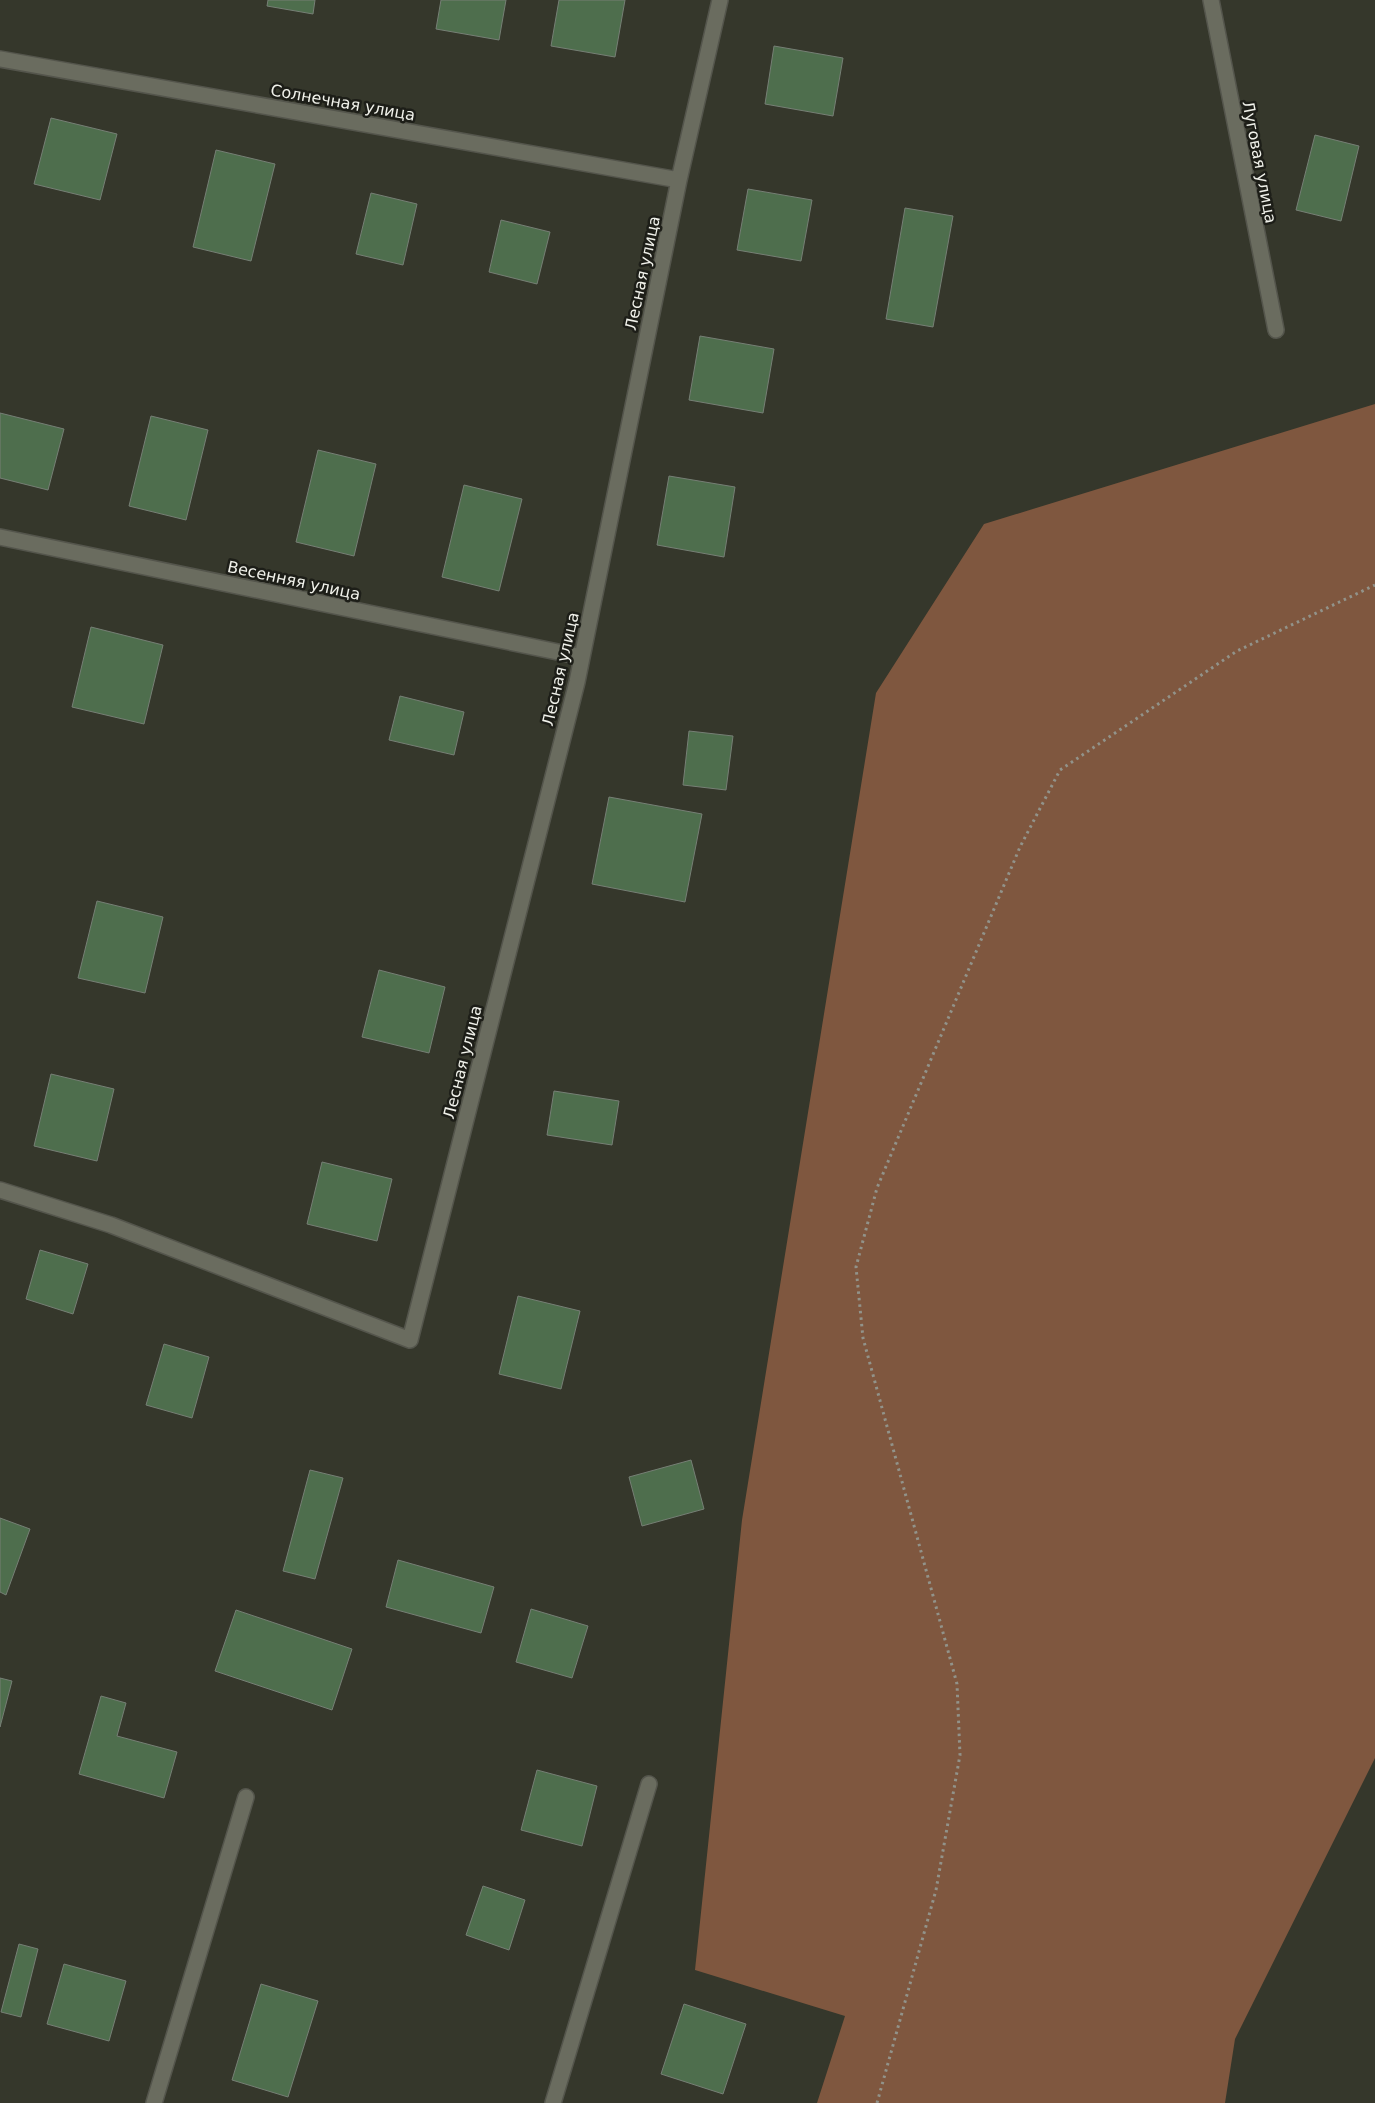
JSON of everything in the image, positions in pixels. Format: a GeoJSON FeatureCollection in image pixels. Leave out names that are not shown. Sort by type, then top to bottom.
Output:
{"type":"FeatureCollection","features":[{"type":"Feature","properties":{"kind":"street","name":"Лесная улица"},"geometry":{"type":"LineString","coordinates":[[0,1190],[111,1225],[410,1340],[582,657],[679,180],[720,0]]}},
{"type":"Feature","properties":{"kind":"street","name":"Луговая улица"},"geometry":{"type":"LineString","coordinates":[[1211,0],[1276,330]]}},
{"type":"Feature","properties":{"kind":"street","name":"Солнечная улица"},"geometry":{"type":"LineString","coordinates":[[0,59],[679,180]]}},
{"type":"Feature","properties":{"kind":"street","name":"Весенняя улица"},"geometry":{"type":"LineString","coordinates":[[0,537],[582,657]]}},
{"type":"Feature","properties":{"kind":"street"},"geometry":{"type":"LineString","coordinates":[[553,2103],[649,1784]]}},
{"type":"Feature","properties":{"kind":"street"},"geometry":{"type":"LineString","coordinates":[[154,2103],[246,1797]]}},
{"type":"Feature","properties":{"kind":"path"},"geometry":{"type":"LineString","coordinates":[[877,2103],[936,1890],[960,1755],[957,1684],[863,1338],[856,1267],[877,1188],[1020,846],[1060,770],[1237,651],[1375,585]]}},
{"type":"Feature","properties":{"kind":"shaded area"},"geometry":{"type":"Polygon","coordinates":[[[1375,404],[1375,1758],[1235,2039],[1225,2103],[817,2103],[845,2016],[695,1970],[742,1520],[876,693],[984,524],[1375,404]]]}},
{"type":"Feature","properties":{"kind":"building"},"geometry":{"type":"Polygon","coordinates":[[[268,0],[315,0],[313,14],[267,6],[268,0]]]}},
{"type":"Feature","properties":{"kind":"building"},"geometry":{"type":"Polygon","coordinates":[[[441,0],[506,0],[499,40],[436,29],[441,0]]]}},
{"type":"Feature","properties":{"kind":"building"},"geometry":{"type":"Polygon","coordinates":[[[559,0],[625,0],[615,57],[551,46],[559,0]]]}},
{"type":"Feature","properties":{"kind":"building"},"geometry":{"type":"Polygon","coordinates":[[[774,46],[843,58],[833,116],[765,104],[774,46]]]}},
{"type":"Feature","properties":{"kind":"building"},"geometry":{"type":"Polygon","coordinates":[[[51,118],[117,134],[100,200],[34,184],[51,118]]]}},
{"type":"Feature","properties":{"kind":"building"},"geometry":{"type":"Polygon","coordinates":[[[1315,135],[1359,146],[1341,221],[1296,210],[1315,135]]]}},
{"type":"Feature","properties":{"kind":"building"},"geometry":{"type":"Polygon","coordinates":[[[216,150],[275,164],[251,261],[193,247],[216,150]]]}},
{"type":"Feature","properties":{"kind":"building"},"geometry":{"type":"Polygon","coordinates":[[[748,189],[812,200],[801,261],[737,250],[748,189]]]}},
{"type":"Feature","properties":{"kind":"building"},"geometry":{"type":"Polygon","coordinates":[[[371,193],[417,204],[403,265],[356,254],[371,193]]]}},
{"type":"Feature","properties":{"kind":"building"},"geometry":{"type":"Polygon","coordinates":[[[905,208],[953,216],[933,327],[886,319],[905,208]]]}},
{"type":"Feature","properties":{"kind":"building"},"geometry":{"type":"Polygon","coordinates":[[[501,220],[550,232],[537,284],[489,272],[501,220]]]}},
{"type":"Feature","properties":{"kind":"building"},"geometry":{"type":"Polygon","coordinates":[[[700,336],[774,349],[763,413],[689,400],[700,336]]]}},
{"type":"Feature","properties":{"kind":"building"},"geometry":{"type":"Polygon","coordinates":[[[0,413],[64,429],[48,490],[0,478],[0,413]]]}},
{"type":"Feature","properties":{"kind":"building"},"geometry":{"type":"Polygon","coordinates":[[[151,416],[208,430],[186,520],[129,506],[151,416]]]}},
{"type":"Feature","properties":{"kind":"building"},"geometry":{"type":"Polygon","coordinates":[[[318,450],[376,464],[354,556],[296,542],[318,450]]]}},
{"type":"Feature","properties":{"kind":"building"},"geometry":{"type":"Polygon","coordinates":[[[669,476],[735,487],[724,557],[657,545],[669,476]]]}},
{"type":"Feature","properties":{"kind":"building"},"geometry":{"type":"Polygon","coordinates":[[[464,485],[522,499],[499,591],[442,577],[464,485]]]}},
{"type":"Feature","properties":{"kind":"building"},"geometry":{"type":"Polygon","coordinates":[[[91,627],[163,645],[144,724],[72,707],[91,627]]]}},
{"type":"Feature","properties":{"kind":"building"},"geometry":{"type":"Polygon","coordinates":[[[400,696],[464,712],[454,755],[389,740],[400,696]]]}},
{"type":"Feature","properties":{"kind":"building"},"geometry":{"type":"Polygon","coordinates":[[[689,731],[733,736],[726,790],[683,785],[689,731]]]}},
{"type":"Feature","properties":{"kind":"building"},"geometry":{"type":"Polygon","coordinates":[[[609,797],[702,814],[685,902],[592,884],[609,797]]]}},
{"type":"Feature","properties":{"kind":"building"},"geometry":{"type":"Polygon","coordinates":[[[97,901],[163,917],[145,993],[78,978],[97,901]]]}},
{"type":"Feature","properties":{"kind":"building"},"geometry":{"type":"Polygon","coordinates":[[[379,970],[445,987],[429,1053],[362,1037],[379,970]]]}},
{"type":"Feature","properties":{"kind":"building"},"geometry":{"type":"Polygon","coordinates":[[[51,1074],[114,1089],[97,1161],[34,1146],[51,1074]]]}},
{"type":"Feature","properties":{"kind":"building"},"geometry":{"type":"Polygon","coordinates":[[[554,1091],[619,1101],[612,1145],[547,1135],[554,1091]]]}},
{"type":"Feature","properties":{"kind":"building"},"geometry":{"type":"Polygon","coordinates":[[[322,1162],[392,1179],[377,1241],[307,1224],[322,1162]]]}},
{"type":"Feature","properties":{"kind":"building"},"geometry":{"type":"Polygon","coordinates":[[[40,1250],[88,1264],[73,1314],[26,1299],[40,1250]]]}},
{"type":"Feature","properties":{"kind":"building"},"geometry":{"type":"Polygon","coordinates":[[[518,1296],[580,1311],[561,1389],[499,1374],[518,1296]]]}},
{"type":"Feature","properties":{"kind":"building"},"geometry":{"type":"Polygon","coordinates":[[[164,1344],[209,1357],[192,1418],[146,1405],[164,1344]]]}},
{"type":"Feature","properties":{"kind":"building"},"geometry":{"type":"Polygon","coordinates":[[[691,1460],[704,1509],[642,1526],[629,1477],[691,1460]]]}},
{"type":"Feature","properties":{"kind":"building"},"geometry":{"type":"Polygon","coordinates":[[[310,1470],[343,1478],[315,1579],[283,1571],[310,1470]]]}},
{"type":"Feature","properties":{"kind":"building"},"geometry":{"type":"Polygon","coordinates":[[[0,1518],[30,1529],[6,1595],[0,1592],[0,1518]]]}},
{"type":"Feature","properties":{"kind":"building"},"geometry":{"type":"Polygon","coordinates":[[[398,1560],[494,1587],[481,1633],[386,1607],[398,1560]]]}},
{"type":"Feature","properties":{"kind":"building"},"geometry":{"type":"Polygon","coordinates":[[[531,1609],[588,1626],[572,1678],[516,1662],[531,1609]]]}},
{"type":"Feature","properties":{"kind":"building"},"geometry":{"type":"Polygon","coordinates":[[[236,1610],[352,1649],[332,1710],[215,1671],[236,1610]]]}},
{"type":"Feature","properties":{"kind":"building"},"geometry":{"type":"Polygon","coordinates":[[[0,1678],[12,1681],[0,1727],[0,1678]]]}},
{"type":"Feature","properties":{"kind":"building"},"geometry":{"type":"Polygon","coordinates":[[[101,1696],[126,1703],[117,1736],[177,1752],[164,1798],[79,1774],[101,1696]]]}},
{"type":"Feature","properties":{"kind":"building"},"geometry":{"type":"Polygon","coordinates":[[[537,1770],[597,1786],[582,1846],[521,1830],[537,1770]]]}},
{"type":"Feature","properties":{"kind":"building"},"geometry":{"type":"Polygon","coordinates":[[[483,1886],[525,1900],[509,1950],[466,1935],[483,1886]]]}},
{"type":"Feature","properties":{"kind":"building"},"geometry":{"type":"Polygon","coordinates":[[[19,1944],[38,1949],[21,2017],[1,2012],[19,1944]]]}},
{"type":"Feature","properties":{"kind":"building"},"geometry":{"type":"Polygon","coordinates":[[[64,1964],[126,1981],[109,2041],[47,2024],[64,1964]]]}},
{"type":"Feature","properties":{"kind":"building"},"geometry":{"type":"Polygon","coordinates":[[[261,1984],[318,2001],[288,2097],[232,2080],[261,1984]]]}},
{"type":"Feature","properties":{"kind":"building"},"geometry":{"type":"Polygon","coordinates":[[[684,2004],[746,2024],[723,2094],[661,2074],[684,2004]]]}}]}
